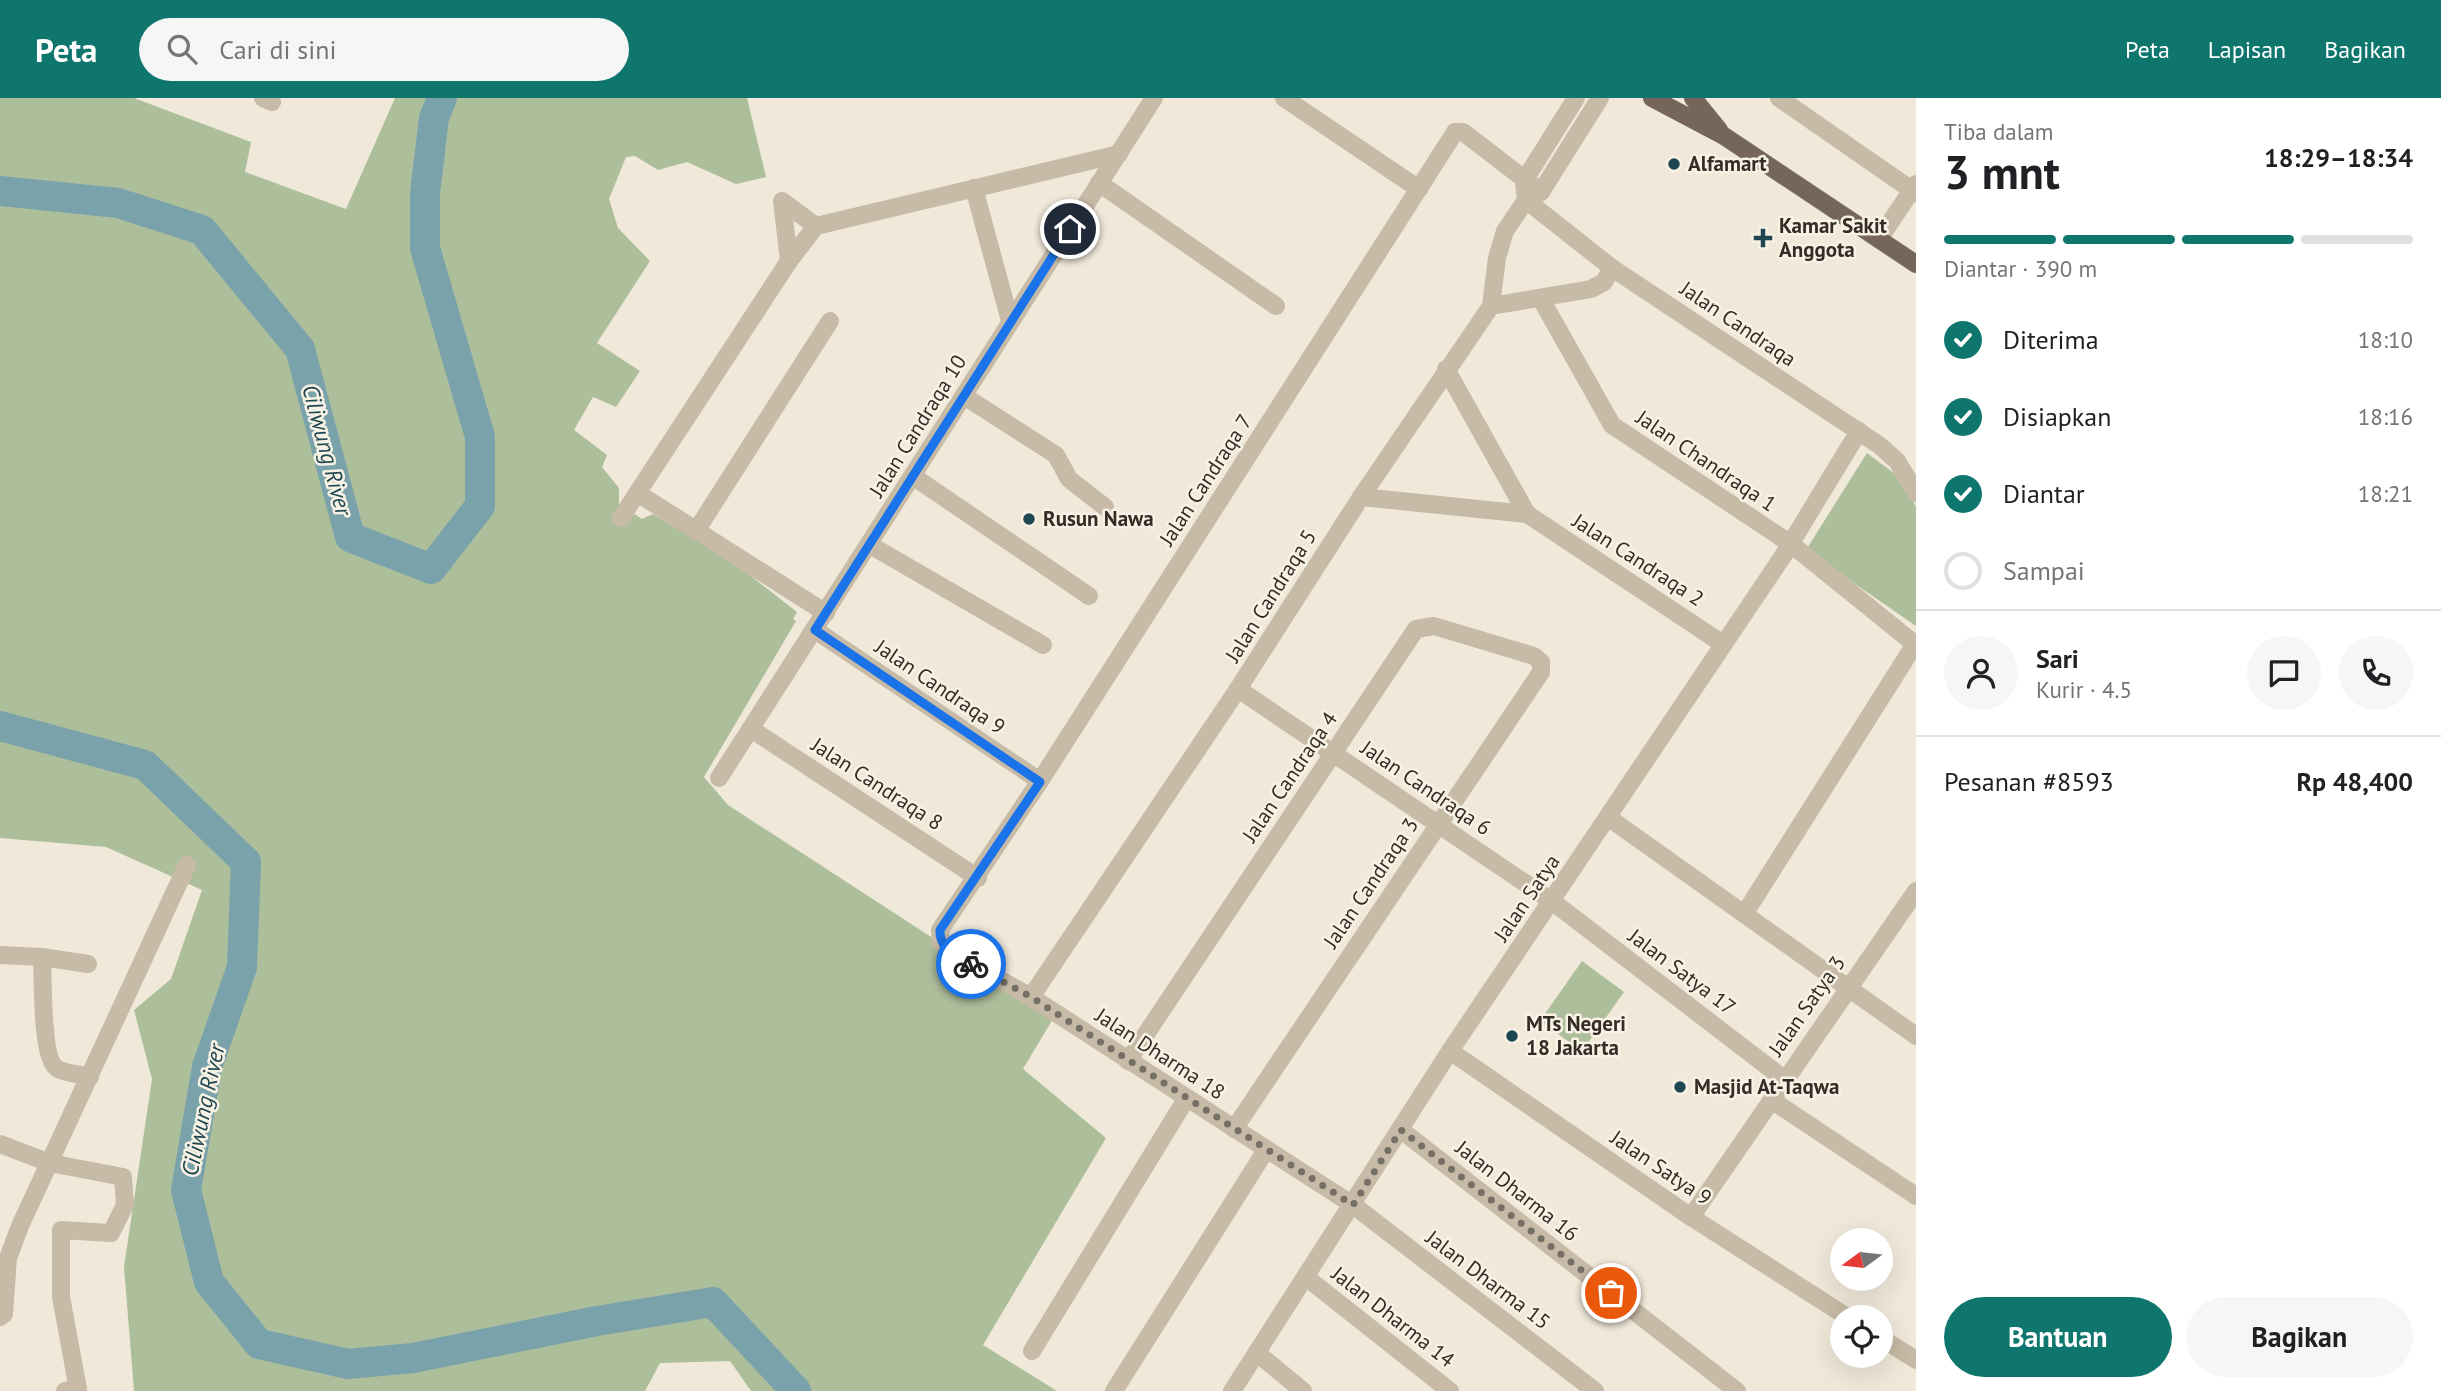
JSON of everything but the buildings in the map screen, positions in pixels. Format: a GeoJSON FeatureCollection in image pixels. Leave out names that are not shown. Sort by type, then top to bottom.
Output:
{"type":"FeatureCollection","features":[{"type":"Feature","properties":{"kind":"main road"},"geometry":{"type":"LineString","coordinates":[[1652,98],[1724,136],[1916,264]]}},
{"type":"Feature","properties":{"kind":"main road"},"geometry":{"type":"LineString","coordinates":[[1693,98],[1724,136]]}},
{"type":"Feature","properties":{"kind":"street","name":"Jalan Candraqa 10"},"geometry":{"type":"LineString","coordinates":[[719,778],[1154,98]]}},
{"type":"Feature","properties":{"kind":"street"},"geometry":{"type":"LineString","coordinates":[[1284,98],[1419,189]]}},
{"type":"Feature","properties":{"kind":"street"},"geometry":{"type":"LineString","coordinates":[[1529,200],[1524,181],[1576,98]]}},
{"type":"Feature","properties":{"kind":"street"},"geometry":{"type":"LineString","coordinates":[[1529,200],[1600,98]]}},
{"type":"Feature","properties":{"kind":"street"},"geometry":{"type":"LineString","coordinates":[[1779,98],[1915,189],[1879,239]]}},
{"type":"Feature","properties":{"kind":"street","name":"Jalan Candraqa 7"},"geometry":{"type":"LineString","coordinates":[[942,942],[940,930],[978,878],[1040,782],[1449,140],[1459,131],[1524,181]]}},
{"type":"Feature","properties":{"kind":"street"},"geometry":{"type":"LineString","coordinates":[[621,517],[639,494],[789,261],[816,226],[1119,154]]}},
{"type":"Feature","properties":{"kind":"street"},"geometry":{"type":"LineString","coordinates":[[1099,183],[1276,306]]}},
{"type":"Feature","properties":{"kind":"street"},"geometry":{"type":"LineString","coordinates":[[974,188],[1010,321]]}},
{"type":"Feature","properties":{"kind":"street","name":"Jalan Candraqa"},"geometry":{"type":"LineString","coordinates":[[1529,200],[1612,268],[1859,431],[1897,461],[1916,493]]}},
{"type":"Feature","properties":{"kind":"street","name":"Jalan Candraqa 5"},"geometry":{"type":"LineString","coordinates":[[1031,997],[1238,689],[1446,369],[1491,306],[1500,246],[1529,200]]}},
{"type":"Feature","properties":{"kind":"street"},"geometry":{"type":"LineString","coordinates":[[789,261],[782,201],[816,226]]}},
{"type":"Feature","properties":{"kind":"street"},"geometry":{"type":"LineString","coordinates":[[1491,306],[1596,287],[1606,280],[1612,268]]}},
{"type":"Feature","properties":{"kind":"street","name":"Jalan Chandraqa 1"},"geometry":{"type":"LineString","coordinates":[[1541,299],[1612,425],[1791,544],[1916,644]]}},
{"type":"Feature","properties":{"kind":"street"},"geometry":{"type":"LineString","coordinates":[[696,531],[830,321]]}},
{"type":"Feature","properties":{"kind":"street","name":"Jalan Candraqa 2"},"geometry":{"type":"LineString","coordinates":[[1446,369],[1527,514],[1723,644]]}},
{"type":"Feature","properties":{"kind":"street"},"geometry":{"type":"LineString","coordinates":[[964,396],[1056,455],[1069,479],[1105,507]]}},
{"type":"Feature","properties":{"kind":"street","name":"Jalan Satya"},"geometry":{"type":"LineString","coordinates":[[1232,1391],[1307,1278],[1450,1051],[1553,902],[1791,544],[1859,431]]}},
{"type":"Feature","properties":{"kind":"street"},"geometry":{"type":"LineString","coordinates":[[914,477],[1089,596]]}},
{"type":"Feature","properties":{"kind":"street"},"geometry":{"type":"LineString","coordinates":[[639,494],[826,612]]}},
{"type":"Feature","properties":{"kind":"street","name":"Jalan Candraqa 2"},"geometry":{"type":"LineString","coordinates":[[1361,497],[1527,514]]}},
{"type":"Feature","properties":{"kind":"street"},"geometry":{"type":"LineString","coordinates":[[870,545],[1043,645]]}},
{"type":"Feature","properties":{"kind":"street","name":"Jalan Candraqa 4"},"geometry":{"type":"LineString","coordinates":[[1128,1061],[1416,629],[1424,625],[1534,656],[1541,662]]}},
{"type":"Feature","properties":{"kind":"street","name":"Jalan Candraqa 9"},"geometry":{"type":"LineString","coordinates":[[815,630],[1040,782]]}},
{"type":"Feature","properties":{"kind":"street"},"geometry":{"type":"LineString","coordinates":[[1745,913],[1916,644]]}},
{"type":"Feature","properties":{"kind":"street","name":"Jalan Candraqa 3"},"geometry":{"type":"LineString","coordinates":[[1234,1129],[1541,672],[1541,662]]}},
{"type":"Feature","properties":{"kind":"street","name":"Jalan Candraqa 6"},"geometry":{"type":"LineString","coordinates":[[1238,689],[1553,902]]}},
{"type":"Feature","properties":{"kind":"street","name":"Jalan Candraqa 8"},"geometry":{"type":"LineString","coordinates":[[751,729],[978,878]]}},
{"type":"Feature","properties":{"kind":"street"},"geometry":{"type":"LineString","coordinates":[[1609,818],[1916,1036]]}},
{"type":"Feature","properties":{"kind":"street"},"geometry":{"type":"LineString","coordinates":[[0,1317],[4,1314],[8,1258],[187,865]]}},
{"type":"Feature","properties":{"kind":"street","name":"Jalan Satya 3"},"geometry":{"type":"LineString","coordinates":[[1691,1217],[1773,1101],[1784,1079],[1847,987],[1916,891]]}},
{"type":"Feature","properties":{"kind":"street","name":"Jalan Satya 17"},"geometry":{"type":"LineString","coordinates":[[1553,902],[1784,1079]]}},
{"type":"Feature","properties":{"kind":"street","name":"Jalan Dharma 18"},"geometry":{"type":"LineString","coordinates":[[942,942],[948,951],[1031,997],[1353,1205]]}},
{"type":"Feature","properties":{"kind":"street"},"geometry":{"type":"LineString","coordinates":[[0,955],[42,957],[88,964]]}},
{"type":"Feature","properties":{"kind":"street"},"geometry":{"type":"LineString","coordinates":[[42,957],[45,1031],[53,1064],[59,1070],[90,1077]]}},
{"type":"Feature","properties":{"kind":"street","name":"Jalan Satya 9"},"geometry":{"type":"LineString","coordinates":[[1450,1051],[1691,1217],[1830,1306]]}},
{"type":"Feature","properties":{"kind":"street"},"geometry":{"type":"LineString","coordinates":[[1032,1351],[1186,1099]]}},
{"type":"Feature","properties":{"kind":"street"},"geometry":{"type":"LineString","coordinates":[[1773,1101],[1916,1196]]}},
{"type":"Feature","properties":{"kind":"street","name":"Jalan Dharma 16"},"geometry":{"type":"LineString","coordinates":[[1401,1130],[1737,1391]]}},
{"type":"Feature","properties":{"kind":"street"},"geometry":{"type":"LineString","coordinates":[[0,1144],[50,1163],[123,1177],[125,1205],[111,1233],[61,1230],[61,1297],[78,1389],[65,1391]]}},
{"type":"Feature","properties":{"kind":"street"},"geometry":{"type":"LineString","coordinates":[[1114,1391],[1266,1150]]}},
{"type":"Feature","properties":{"kind":"street","name":"Jalan Dharma 15"},"geometry":{"type":"LineString","coordinates":[[1353,1205],[1595,1391]]}},
{"type":"Feature","properties":{"kind":"street","name":"Jalan Dharma 14"},"geometry":{"type":"LineString","coordinates":[[1307,1278],[1450,1391]]}},
{"type":"Feature","properties":{"kind":"street"},"geometry":{"type":"LineString","coordinates":[[1893,1346],[1916,1360]]}},
{"type":"Feature","properties":{"kind":"street"},"geometry":{"type":"LineString","coordinates":[[1257,1353],[1303,1391]]}},
{"type":"Feature","properties":{"kind":"green space"},"geometry":{"type":"Polygon","coordinates":[[[0,98],[134,98],[251,142],[245,172],[346,209],[395,98],[747,98],[766,177],[736,184],[687,162],[658,170],[635,156],[626,157],[609,199],[618,228],[650,261],[597,343],[640,371],[616,407],[593,397],[574,430],[607,455],[602,467],[619,488],[619,504],[642,519],[653,514],[729,559],[797,612],[793,619],[796,621],[704,777],[728,805],[1054,1017],[1023,1069],[1106,1138],[983,1345],[1057,1391],[751,1391],[730,1361],[660,1363],[645,1391],[134,1391],[124,1267],[152,1079],[134,1010],[171,979],[202,890],[106,847],[0,838],[0,98]]]}},
{"type":"Feature","properties":{"kind":"green space"},"geometry":{"type":"Polygon","coordinates":[[[1867,453],[1903,480],[1916,507],[1916,626],[1806,550],[1867,453]]]}},
{"type":"Feature","properties":{"kind":"green space"},"geometry":{"type":"Polygon","coordinates":[[[1582,961],[1624,992],[1582,1051],[1540,1021],[1582,961]]]}},
{"type":"Feature","properties":{"kind":"waterway","name":"Ciliwung River"},"geometry":{"type":"LineString","coordinates":[[0,191],[118,203],[202,230],[300,349],[350,537],[431,569],[480,506],[480,437],[425,248],[425,193],[434,118],[442,98]]}},
{"type":"Feature","properties":{"kind":"waterway","name":"Ciliwung River"},"geometry":{"type":"LineString","coordinates":[[0,726],[145,765],[246,862],[242,967],[207,1067],[186,1190],[209,1282],[259,1344],[348,1364],[413,1358],[597,1321],[713,1302],[796,1391]]}},
{"type":"Feature","properties":{"kind":"way so far"},"geometry":{"type":"LineString","coordinates":[[971,964],[1031,997],[1353,1205],[1401,1130],[1611,1293]]}},
{"type":"Feature","properties":{"kind":"place","name":"Alfamart"},"geometry":{"type":"Point","coordinates":[1674,164]}},
{"type":"Feature","properties":{"kind":"place","name":"Kamar Sakit Anggota"},"geometry":{"type":"Point","coordinates":[1763,238]}},
{"type":"Feature","properties":{"kind":"place","name":"Rusun Nawa"},"geometry":{"type":"Point","coordinates":[1029,519]}},
{"type":"Feature","properties":{"kind":"place","name":"MTs Negeri 18 Jakarta"},"geometry":{"type":"Point","coordinates":[1512,1036]}},
{"type":"Feature","properties":{"kind":"place","name":"Masjid At-Taqwa"},"geometry":{"type":"Point","coordinates":[1680,1087]}},
{"type":"Feature","properties":{"kind":"route"},"geometry":{"type":"LineString","coordinates":[[971,964],[948,951],[940,937],[940,930],[978,878],[1040,782],[815,630],[1070,229]]}}]}
